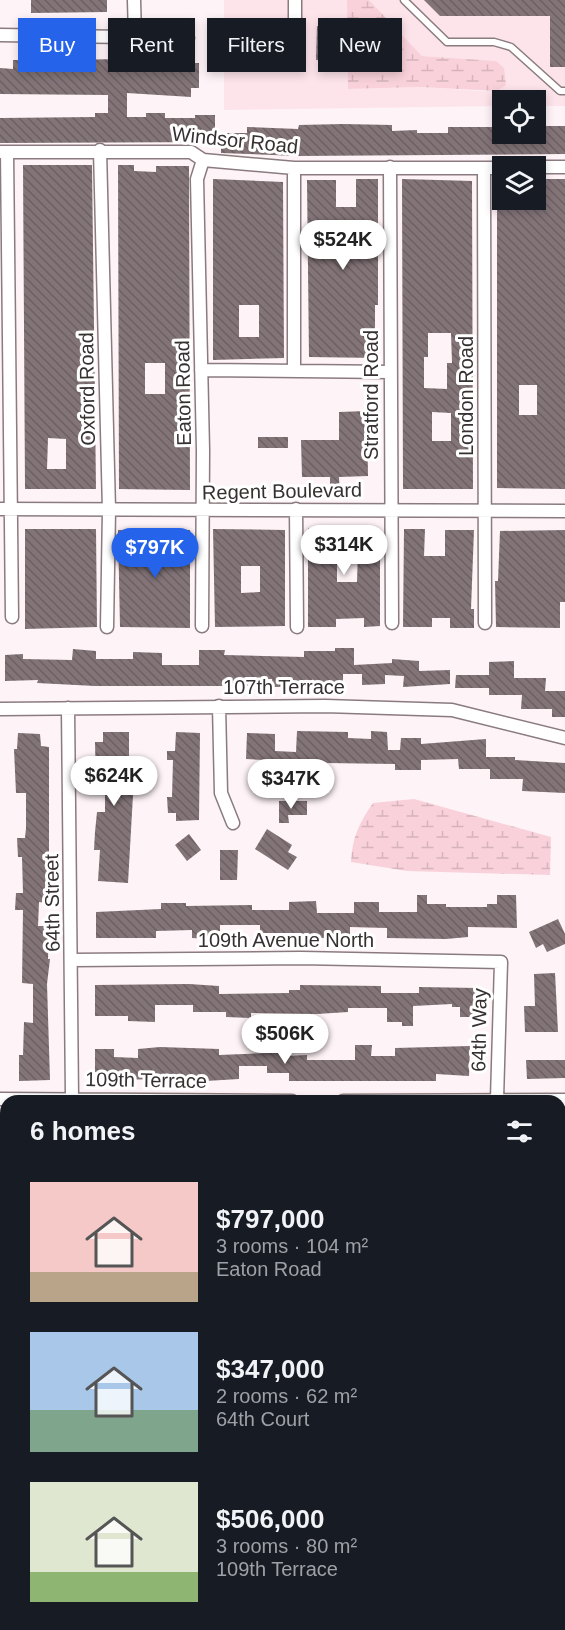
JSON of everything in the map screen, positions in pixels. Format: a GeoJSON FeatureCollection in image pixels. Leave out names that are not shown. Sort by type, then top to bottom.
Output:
{"type":"FeatureCollection","features":[{"type":"Feature","properties":{"kind":"street"},"geometry":{"type":"LineString","coordinates":[[134,0],[134,18]]}},
{"type":"Feature","properties":{"kind":"street"},"geometry":{"type":"LineString","coordinates":[[295,0],[295,18]]}},
{"type":"Feature","properties":{"kind":"street"},"geometry":{"type":"LineString","coordinates":[[0,35],[108,37]]}},
{"type":"Feature","properties":{"kind":"street","name":"Windsor Road"},"geometry":{"type":"LineString","coordinates":[[4,152],[100,150],[191,152],[203,160],[294,168],[492,168]]}},
{"type":"Feature","properties":{"kind":"street","name":"Oxford Road"},"geometry":{"type":"LineString","coordinates":[[100,150],[109,510],[107,627]]}},
{"type":"Feature","properties":{"kind":"street"},"geometry":{"type":"LineString","coordinates":[[4,152],[6,509],[12,617]]}},
{"type":"Feature","properties":{"kind":"street","name":"Eaton Road"},"geometry":{"type":"LineString","coordinates":[[202,626],[201,370],[197,179],[203,160]]}},
{"type":"Feature","properties":{"kind":"street"},"geometry":{"type":"LineString","coordinates":[[546,168],[565,167]]}},
{"type":"Feature","properties":{"kind":"street"},"geometry":{"type":"LineString","coordinates":[[294,168],[294,371]]}},
{"type":"Feature","properties":{"kind":"street","name":"Stratford Road"},"geometry":{"type":"LineString","coordinates":[[390,168],[392,623]]}},
{"type":"Feature","properties":{"kind":"street","name":"London Road"},"geometry":{"type":"LineString","coordinates":[[484,168],[485,623]]}},
{"type":"Feature","properties":{"kind":"street"},"geometry":{"type":"LineString","coordinates":[[201,370],[391,372]]}},
{"type":"Feature","properties":{"kind":"street","name":"Regent Boulevard"},"geometry":{"type":"LineString","coordinates":[[6,509],[202,512],[296,509],[565,511]]}},
{"type":"Feature","properties":{"kind":"street"},"geometry":{"type":"LineString","coordinates":[[296,509],[297,627]]}},
{"type":"Feature","properties":{"kind":"street"},"geometry":{"type":"LineString","coordinates":[[219,706],[220,793],[233,823]]}},
{"type":"Feature","properties":{"kind":"street","name":"107th Terrace"},"geometry":{"type":"LineString","coordinates":[[0,710],[219,706],[452,710],[565,738]]}},
{"type":"Feature","properties":{"kind":"street","name":"64th Street"},"geometry":{"type":"LineString","coordinates":[[68,708],[72,1095]]}},
{"type":"Feature","properties":{"kind":"street","name":"109th Avenue North"},"geometry":{"type":"LineString","coordinates":[[72,960],[301,958],[501,962]]}},
{"type":"Feature","properties":{"kind":"street","name":"64th Way"},"geometry":{"type":"LineString","coordinates":[[496,1095],[501,962]]}},
{"type":"Feature","properties":{"kind":"lane"},"geometry":{"type":"LineString","coordinates":[[404,0],[447,42],[494,42],[511,47],[560,91],[565,91]]}},
{"type":"Feature","properties":{"kind":"shaded area"},"geometry":{"type":"Polygon","coordinates":[[[224,0],[289,0],[289,18],[224,18],[224,0]]]}},
{"type":"Feature","properties":{"kind":"shaded area"},"geometry":{"type":"Polygon","coordinates":[[[301,0],[347,0],[347,18],[318,18],[318,72],[348,72],[348,89],[419,87],[492,91],[492,106],[224,110],[224,72],[306,72],[306,18],[301,18],[301,0]]]}},
{"type":"Feature","properties":{"kind":"shaded area"},"geometry":{"type":"Polygon","coordinates":[[[369,0],[565,0],[565,106],[546,106],[546,90],[497,90],[496,61],[422,56],[402,35],[402,18],[386,18],[369,0]]]}},
{"type":"Feature","properties":{"kind":"green space"},"geometry":{"type":"Polygon","coordinates":[[[347,0],[369,0],[386,18],[347,18],[347,0]]]}},
{"type":"Feature","properties":{"kind":"green space"},"geometry":{"type":"Polygon","coordinates":[[[402,35],[422,56],[496,61],[504,68],[506,85],[492,91],[419,87],[348,89],[348,72],[402,72],[402,35]]]}},
{"type":"Feature","properties":{"kind":"green space"},"geometry":{"type":"Polygon","coordinates":[[[414,799],[551,837],[550,875],[407,871],[351,862],[357,831],[373,803],[414,799]]]}},
{"type":"Feature","properties":{"kind":"building"},"geometry":{"type":"Polygon","coordinates":[[[31,0],[107,0],[107,12],[31,13],[31,0]]]}},
{"type":"Feature","properties":{"kind":"building"},"geometry":{"type":"Polygon","coordinates":[[[424,0],[565,0],[565,67],[550,67],[550,16],[440,16],[424,0]]]}},
{"type":"Feature","properties":{"kind":"building"},"geometry":{"type":"Polygon","coordinates":[[[317,26],[318,26],[318,60],[316,60],[317,26]]]}},
{"type":"Feature","properties":{"kind":"building"},"geometry":{"type":"Polygon","coordinates":[[[96,59],[108,59],[108,72],[195,72],[195,63],[199,63],[199,88],[191,88],[191,97],[127,93],[127,117],[146,117],[146,113],[165,113],[165,118],[215,115],[215,133],[247,133],[247,127],[298,129],[299,125],[343,124],[392,125],[392,131],[417,130],[417,133],[448,133],[448,127],[492,127],[492,144],[546,144],[546,126],[565,126],[565,154],[298,156],[221,153],[221,142],[0,143],[0,118],[95,117],[95,113],[108,113],[108,95],[0,94],[0,68],[13,69],[13,60],[18,60],[18,72],[96,72],[96,59]]]}},
{"type":"Feature","properties":{"kind":"building"},"geometry":{"type":"Polygon","coordinates":[[[23,165],[92,165],[96,489],[25,489],[23,165]],[[48,438],[47,469],[66,469],[66,439],[48,438]]]}},
{"type":"Feature","properties":{"kind":"building"},"geometry":{"type":"Polygon","coordinates":[[[118,165],[134,165],[134,171],[156,172],[156,166],[189,166],[190,490],[119,489],[118,165]],[[145,363],[145,394],[165,394],[165,363],[145,363]]]}},
{"type":"Feature","properties":{"kind":"building"},"geometry":{"type":"Polygon","coordinates":[[[213,179],[283,182],[284,358],[213,360],[213,179]],[[239,305],[239,337],[259,337],[259,305],[239,305]]]}},
{"type":"Feature","properties":{"kind":"building"},"geometry":{"type":"Polygon","coordinates":[[[356,179],[378,179],[378,305],[375,305],[375,337],[378,337],[378,358],[309,357],[307,180],[336,180],[336,207],[356,207],[356,179]]]}},
{"type":"Feature","properties":{"kind":"building"},"geometry":{"type":"Polygon","coordinates":[[[402,179],[472,181],[473,489],[403,489],[402,179]],[[428,333],[428,357],[424,357],[424,388],[447,389],[447,363],[452,363],[451,333],[428,333]],[[432,412],[432,441],[451,441],[451,413],[432,412]]]}},
{"type":"Feature","properties":{"kind":"building"},"geometry":{"type":"Polygon","coordinates":[[[546,179],[565,179],[565,489],[497,488],[497,210],[546,210],[546,179]],[[519,385],[519,415],[537,415],[537,385],[519,385]]]}},
{"type":"Feature","properties":{"kind":"building"},"geometry":{"type":"Polygon","coordinates":[[[367,411],[368,476],[339,477],[340,495],[330,495],[330,477],[302,477],[301,440],[339,440],[339,412],[367,411]]]}},
{"type":"Feature","properties":{"kind":"building"},"geometry":{"type":"Polygon","coordinates":[[[258,437],[288,437],[288,448],[258,448],[258,437]]]}},
{"type":"Feature","properties":{"kind":"building"},"geometry":{"type":"Polygon","coordinates":[[[308,528],[380,530],[380,626],[364,627],[364,618],[336,619],[336,627],[308,627],[308,528]],[[337,549],[337,582],[357,582],[358,550],[337,549]]]}},
{"type":"Feature","properties":{"kind":"building"},"geometry":{"type":"Polygon","coordinates":[[[25,529],[96,529],[97,627],[25,629],[25,529]]]}},
{"type":"Feature","properties":{"kind":"building"},"geometry":{"type":"Polygon","coordinates":[[[213,529],[285,530],[285,626],[215,627],[213,529]],[[241,566],[241,593],[260,592],[260,566],[241,566]]]}},
{"type":"Feature","properties":{"kind":"building"},"geometry":{"type":"Polygon","coordinates":[[[404,529],[425,529],[424,556],[445,556],[445,530],[474,530],[471,609],[474,609],[474,628],[450,628],[450,618],[432,618],[432,627],[403,627],[404,529]]]}},
{"type":"Feature","properties":{"kind":"building"},"geometry":{"type":"Polygon","coordinates":[[[118,530],[190,530],[190,628],[120,627],[118,530]]]}},
{"type":"Feature","properties":{"kind":"building"},"geometry":{"type":"Polygon","coordinates":[[[565,530],[565,602],[560,602],[560,628],[496,627],[495,581],[498,581],[500,531],[565,530]]]}},
{"type":"Feature","properties":{"kind":"building"},"geometry":{"type":"Polygon","coordinates":[[[335,648],[354,648],[354,665],[392,663],[392,659],[419,661],[419,671],[450,670],[450,684],[403,687],[404,676],[385,675],[385,684],[362,685],[362,674],[343,674],[343,686],[273,687],[272,679],[248,679],[248,686],[95,686],[37,683],[38,680],[5,681],[5,655],[23,654],[23,659],[72,660],[73,649],[96,651],[96,659],[133,659],[133,652],[162,653],[162,665],[199,665],[199,650],[225,650],[224,655],[304,657],[304,651],[335,651],[335,648]]]}},
{"type":"Feature","properties":{"kind":"building"},"geometry":{"type":"Polygon","coordinates":[[[514,661],[514,678],[546,678],[545,691],[565,691],[565,717],[552,717],[552,709],[521,709],[522,695],[489,695],[489,688],[455,688],[456,675],[489,675],[489,662],[514,661]]]}},
{"type":"Feature","properties":{"kind":"building"},"geometry":{"type":"Polygon","coordinates":[[[297,731],[348,732],[348,738],[371,739],[371,731],[387,732],[388,750],[400,750],[401,738],[421,738],[421,744],[486,739],[486,757],[515,757],[515,760],[565,763],[565,793],[522,791],[523,779],[490,779],[490,769],[459,769],[458,759],[421,760],[421,770],[395,770],[395,764],[326,763],[325,774],[315,774],[316,765],[283,764],[283,791],[264,791],[264,760],[246,759],[247,733],[275,734],[275,751],[296,752],[297,731]]]}},
{"type":"Feature","properties":{"kind":"building"},"geometry":{"type":"Polygon","coordinates":[[[103,732],[129,732],[129,769],[133,769],[133,795],[128,883],[98,881],[100,850],[94,850],[95,832],[97,812],[105,812],[105,786],[96,787],[95,742],[103,742],[103,732]]]}},
{"type":"Feature","properties":{"kind":"building"},"geometry":{"type":"Polygon","coordinates":[[[176,732],[200,733],[199,820],[176,821],[176,813],[168,813],[167,797],[172,797],[173,760],[167,760],[167,751],[175,751],[176,732]]]}},
{"type":"Feature","properties":{"kind":"building"},"geometry":{"type":"Polygon","coordinates":[[[18,733],[40,734],[41,746],[49,747],[49,856],[46,903],[39,902],[38,926],[49,926],[48,959],[50,959],[47,984],[50,1080],[19,1081],[19,1055],[23,1055],[24,1022],[33,1023],[33,984],[22,983],[23,910],[15,910],[16,893],[23,893],[22,857],[18,857],[17,838],[25,838],[26,828],[26,793],[16,793],[14,749],[17,749],[18,733]]]}},
{"type":"Feature","properties":{"kind":"building"},"geometry":{"type":"Polygon","coordinates":[[[279,801],[307,801],[307,815],[288,815],[289,823],[279,823],[279,801]]]}},
{"type":"Feature","properties":{"kind":"building"},"geometry":{"type":"Polygon","coordinates":[[[267,829],[292,845],[288,852],[297,857],[288,870],[255,849],[267,829]]]}},
{"type":"Feature","properties":{"kind":"building"},"geometry":{"type":"Polygon","coordinates":[[[189,834],[201,850],[187,861],[175,845],[189,834]]]}},
{"type":"Feature","properties":{"kind":"building"},"geometry":{"type":"Polygon","coordinates":[[[220,850],[238,850],[237,880],[220,880],[220,850]]]}},
{"type":"Feature","properties":{"kind":"building"},"geometry":{"type":"Polygon","coordinates":[[[417,895],[427,895],[427,904],[446,904],[446,907],[487,907],[487,904],[497,904],[497,895],[516,895],[517,928],[468,927],[468,937],[446,939],[387,938],[387,928],[350,927],[350,937],[299,939],[298,933],[260,933],[260,925],[220,925],[220,931],[211,931],[210,939],[192,938],[192,930],[156,931],[156,938],[96,938],[96,912],[161,909],[161,903],[186,903],[186,906],[252,905],[252,910],[289,910],[289,902],[316,901],[317,913],[354,913],[354,902],[379,902],[379,912],[417,912],[417,895]]]}},
{"type":"Feature","properties":{"kind":"building"},"geometry":{"type":"Polygon","coordinates":[[[558,919],[565,934],[565,944],[547,952],[543,944],[536,948],[529,932],[558,919]]]}},
{"type":"Feature","properties":{"kind":"building"},"geometry":{"type":"Polygon","coordinates":[[[555,973],[558,1032],[525,1032],[524,1006],[535,1006],[534,974],[555,973]]]}},
{"type":"Feature","properties":{"kind":"building"},"geometry":{"type":"Polygon","coordinates":[[[95,985],[219,986],[219,994],[289,993],[289,990],[300,990],[300,985],[381,986],[381,993],[419,993],[419,987],[477,988],[477,1017],[460,1017],[460,1007],[452,1007],[452,1004],[413,1006],[413,1026],[402,1026],[402,1022],[387,1022],[387,1008],[348,1008],[348,1012],[317,1014],[251,1013],[251,1018],[226,1017],[226,1012],[193,1012],[193,1005],[155,1005],[155,1022],[128,1021],[128,1016],[95,1016],[95,985]]]}},
{"type":"Feature","properties":{"kind":"building"},"geometry":{"type":"Polygon","coordinates":[[[267,1043],[284,1043],[284,1056],[307,1055],[307,1060],[355,1060],[355,1045],[372,1045],[371,1056],[395,1056],[395,1048],[470,1046],[469,1076],[436,1074],[436,1081],[289,1081],[289,1073],[267,1073],[267,1066],[239,1066],[239,1079],[189,1082],[169,1081],[169,1079],[104,1080],[104,1072],[95,1072],[95,1049],[114,1049],[114,1057],[138,1058],[138,1049],[160,1047],[219,1049],[219,1055],[267,1053],[267,1043]]]}},
{"type":"Feature","properties":{"kind":"building"},"geometry":{"type":"Polygon","coordinates":[[[526,1060],[565,1060],[565,1078],[527,1079],[526,1060]]]}}]}
